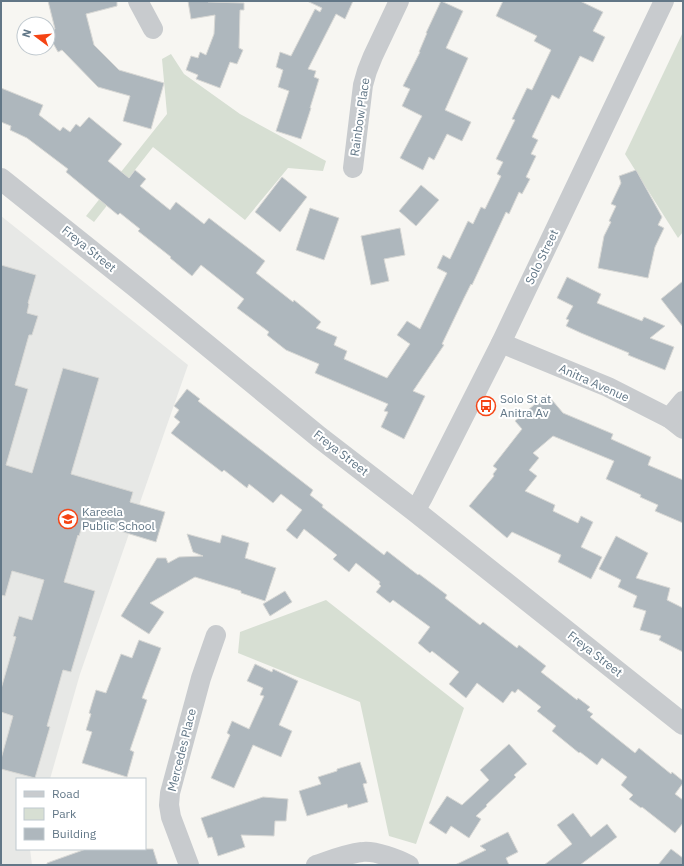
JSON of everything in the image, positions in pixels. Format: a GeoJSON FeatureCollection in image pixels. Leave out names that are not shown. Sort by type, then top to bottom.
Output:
{"type":"FeatureCollection","features":[{"type":"Feature","properties":{"kind":"street"},"geometry":{"type":"LineString","coordinates":[[138,1],[154,29]]}},
{"type":"Feature","properties":{"kind":"street","name":"Rainbow Place"},"geometry":{"type":"LineString","coordinates":[[353,168],[363,85],[373,56],[399,1]]}},
{"type":"Feature","properties":{"kind":"street","name":"Solo Street"},"geometry":{"type":"LineString","coordinates":[[415,511],[501,343],[664,1]]}},
{"type":"Feature","properties":{"kind":"street","name":"Freya Street"},"geometry":{"type":"LineString","coordinates":[[1,179],[319,437],[415,511],[683,724]]}},
{"type":"Feature","properties":{"kind":"street","name":"Anitra Avenue"},"geometry":{"type":"LineString","coordinates":[[501,343],[608,388],[676,423]]}},
{"type":"Feature","properties":{"kind":"street"},"geometry":{"type":"LineString","coordinates":[[676,423],[683,401]]}},
{"type":"Feature","properties":{"kind":"street","name":"Mercedes Place"},"geometry":{"type":"LineString","coordinates":[[189,865],[171,817],[169,806],[170,793],[201,678],[216,635]]}},
{"type":"Feature","properties":{"kind":"street"},"geometry":{"type":"LineString","coordinates":[[316,865],[342,856],[363,851],[379,853],[400,860],[409,865]]}},
{"type":"Feature","properties":{"kind":"shaded area","name":"Kareela Public School"},"geometry":{"type":"Polygon","coordinates":[[[1,216],[188,365],[80,674],[50,778],[16,778],[16,850],[30,850],[32,865],[1,865],[1,216]]]}},
{"type":"Feature","properties":{"kind":"green space"},"geometry":{"type":"Polygon","coordinates":[[[683,32],[683,232],[678,238],[625,154],[683,32]]]}},
{"type":"Feature","properties":{"kind":"green space"},"geometry":{"type":"Polygon","coordinates":[[[171,54],[184,74],[240,114],[326,161],[323,171],[288,168],[245,220],[153,147],[94,222],[86,216],[167,114],[162,59],[171,54]]]}},
{"type":"Feature","properties":{"kind":"green space"},"geometry":{"type":"Polygon","coordinates":[[[326,600],[464,708],[416,844],[389,836],[360,702],[238,653],[240,632],[326,600]]]}},
{"type":"Feature","properties":{"kind":"building"},"geometry":{"type":"Polygon","coordinates":[[[48,1],[117,1],[117,6],[86,14],[94,45],[119,70],[164,83],[151,129],[123,121],[130,96],[98,87],[62,50],[58,52],[56,48],[56,16],[52,16],[48,1]]]}},
{"type":"Feature","properties":{"kind":"building"},"geometry":{"type":"Polygon","coordinates":[[[188,1],[244,3],[244,10],[240,10],[239,48],[243,50],[237,64],[230,62],[220,88],[196,79],[198,75],[186,70],[191,56],[198,58],[200,52],[206,55],[214,34],[215,15],[191,19],[188,1]]]}},
{"type":"Feature","properties":{"kind":"building"},"geometry":{"type":"Polygon","coordinates":[[[307,1],[353,1],[345,19],[336,14],[308,69],[316,71],[314,77],[319,79],[301,139],[276,131],[289,91],[278,87],[283,70],[276,67],[280,52],[291,56],[315,9],[320,12],[322,8],[307,1]]]}},
{"type":"Feature","properties":{"kind":"building"},"geometry":{"type":"Polygon","coordinates":[[[441,1],[463,11],[446,48],[468,58],[445,110],[471,122],[462,141],[447,134],[434,160],[429,157],[423,170],[400,158],[422,116],[402,106],[410,89],[403,86],[420,52],[426,33],[441,1]]]}},
{"type":"Feature","properties":{"kind":"building"},"geometry":{"type":"Polygon","coordinates":[[[503,1],[580,1],[603,12],[593,31],[605,37],[593,62],[580,56],[559,99],[552,95],[532,137],[538,140],[531,154],[536,156],[526,177],[530,179],[522,194],[519,192],[509,214],[506,212],[472,285],[471,284],[442,344],[444,345],[413,391],[425,396],[404,439],[381,427],[388,412],[384,411],[388,404],[315,373],[319,364],[286,350],[267,335],[269,332],[237,308],[244,299],[201,265],[192,276],[138,231],[140,229],[120,213],[118,215],[66,172],[68,169],[27,138],[10,130],[11,126],[1,122],[1,88],[43,105],[39,115],[60,131],[63,127],[70,132],[76,124],[80,127],[89,117],[122,144],[108,161],[129,178],[135,170],[146,179],[140,186],[170,210],[176,202],[204,224],[209,218],[265,261],[256,273],[293,302],[294,300],[321,322],[316,328],[337,337],[334,345],[347,351],[344,359],[387,378],[410,344],[397,335],[407,321],[420,329],[447,273],[437,268],[443,255],[450,259],[468,221],[473,224],[481,207],[485,209],[501,176],[497,174],[503,162],[496,159],[515,120],[512,119],[527,88],[532,90],[551,50],[534,41],[537,36],[496,16],[503,1]]]}},
{"type":"Feature","properties":{"kind":"building"},"geometry":{"type":"Polygon","coordinates":[[[636,170],[662,217],[658,225],[664,228],[655,247],[648,278],[598,268],[604,236],[611,222],[609,221],[616,206],[611,204],[621,183],[619,176],[636,170]]]}},
{"type":"Feature","properties":{"kind":"building"},"geometry":{"type":"Polygon","coordinates":[[[282,177],[307,197],[280,232],[255,212],[282,177]]]}},
{"type":"Feature","properties":{"kind":"building"},"geometry":{"type":"Polygon","coordinates":[[[421,185],[439,200],[416,226],[399,211],[421,185]]]}},
{"type":"Feature","properties":{"kind":"building"},"geometry":{"type":"Polygon","coordinates":[[[310,208],[339,218],[324,260],[296,250],[310,208]]]}},
{"type":"Feature","properties":{"kind":"building"},"geometry":{"type":"Polygon","coordinates":[[[400,228],[405,255],[384,259],[389,281],[371,285],[361,236],[400,228]]]}},
{"type":"Feature","properties":{"kind":"building"},"geometry":{"type":"Polygon","coordinates":[[[1,265],[36,275],[28,303],[27,313],[38,316],[32,335],[29,335],[15,385],[28,389],[6,465],[32,473],[63,368],[99,378],[71,474],[133,492],[130,502],[165,512],[156,542],[84,520],[64,582],[95,591],[71,672],[63,670],[47,726],[50,727],[35,778],[1,769],[1,759],[13,716],[1,712],[1,689],[16,637],[13,636],[19,616],[32,620],[44,580],[12,571],[5,596],[1,595],[1,265]]]}},
{"type":"Feature","properties":{"kind":"building"},"geometry":{"type":"Polygon","coordinates":[[[567,277],[601,294],[597,303],[642,321],[644,317],[665,326],[650,338],[674,347],[665,370],[628,355],[629,353],[566,326],[569,320],[566,319],[573,306],[557,298],[567,277]]]}},
{"type":"Feature","properties":{"kind":"building"},"geometry":{"type":"Polygon","coordinates":[[[683,281],[683,327],[661,299],[683,281]]]}},
{"type":"Feature","properties":{"kind":"building"},"geometry":{"type":"Polygon","coordinates":[[[187,389],[200,399],[198,401],[313,490],[310,495],[323,505],[322,507],[384,555],[387,551],[418,575],[419,574],[447,595],[445,598],[480,625],[483,622],[517,648],[519,645],[546,666],[541,672],[577,700],[578,698],[590,707],[587,710],[593,714],[590,717],[635,753],[639,748],[671,774],[672,772],[683,781],[675,794],[683,800],[683,823],[675,833],[642,807],[641,808],[629,799],[633,795],[621,785],[627,777],[602,758],[597,765],[580,752],[579,753],[552,731],[556,726],[537,711],[541,707],[518,689],[515,693],[512,691],[503,703],[477,683],[466,698],[449,684],[459,672],[432,651],[430,653],[418,643],[430,627],[393,600],[390,603],[376,592],[381,586],[379,584],[380,582],[356,563],[349,572],[333,559],[337,555],[304,529],[297,539],[286,530],[302,510],[281,494],[273,503],[249,484],[247,488],[224,470],[222,472],[171,433],[180,422],[174,417],[179,410],[174,406],[187,389]]]}},
{"type":"Feature","properties":{"kind":"building"},"geometry":{"type":"Polygon","coordinates":[[[547,394],[563,413],[613,434],[611,439],[651,457],[648,465],[683,480],[683,523],[655,511],[658,505],[640,497],[641,495],[606,479],[614,461],[553,436],[533,453],[539,458],[529,470],[537,476],[525,491],[555,505],[553,511],[578,523],[581,516],[593,522],[581,547],[602,557],[591,579],[558,562],[561,555],[512,532],[507,538],[469,506],[494,476],[493,474],[497,469],[493,466],[522,429],[515,421],[547,394]]]}},
{"type":"Feature","properties":{"kind":"building"},"geometry":{"type":"Polygon","coordinates":[[[187,534],[220,543],[222,535],[249,543],[245,558],[276,568],[265,601],[241,593],[241,591],[195,577],[150,603],[164,612],[149,634],[121,616],[157,558],[166,558],[168,563],[179,557],[203,556],[193,552],[187,534]]]}},
{"type":"Feature","properties":{"kind":"building"},"geometry":{"type":"Polygon","coordinates":[[[616,536],[648,553],[636,578],[670,588],[667,600],[683,608],[683,652],[659,640],[661,636],[640,630],[646,611],[633,607],[637,596],[618,587],[621,580],[599,569],[616,536]]]}},
{"type":"Feature","properties":{"kind":"building"},"geometry":{"type":"Polygon","coordinates":[[[285,591],[292,602],[270,616],[263,604],[285,591]]]}},
{"type":"Feature","properties":{"kind":"building"},"geometry":{"type":"Polygon","coordinates":[[[139,640],[161,648],[142,698],[147,700],[130,750],[134,752],[127,777],[82,763],[92,732],[86,730],[91,714],[89,713],[96,690],[106,693],[121,654],[132,658],[139,640]]]}},
{"type":"Feature","properties":{"kind":"building"},"geometry":{"type":"Polygon","coordinates":[[[255,664],[272,672],[273,669],[298,681],[279,725],[292,731],[281,757],[253,745],[234,788],[211,778],[230,735],[227,733],[232,721],[249,729],[264,696],[260,695],[263,688],[247,681],[255,664]]]}},
{"type":"Feature","properties":{"kind":"building"},"geometry":{"type":"Polygon","coordinates":[[[509,744],[527,764],[514,775],[516,777],[476,816],[481,819],[469,838],[451,826],[446,834],[429,823],[447,796],[462,805],[489,780],[480,770],[509,744]]]}},
{"type":"Feature","properties":{"kind":"building"},"geometry":{"type":"Polygon","coordinates":[[[360,762],[367,783],[363,784],[368,802],[348,808],[347,804],[307,816],[299,791],[321,784],[318,777],[360,762]]]}},
{"type":"Feature","properties":{"kind":"building"},"geometry":{"type":"Polygon","coordinates":[[[263,797],[288,799],[286,821],[275,821],[274,836],[241,835],[245,847],[218,856],[212,837],[208,838],[201,818],[263,797]]]}},
{"type":"Feature","properties":{"kind":"building"},"geometry":{"type":"Polygon","coordinates":[[[573,813],[591,837],[607,824],[617,837],[580,865],[544,865],[572,844],[557,825],[573,813]]]}},
{"type":"Feature","properties":{"kind":"building"},"geometry":{"type":"Polygon","coordinates":[[[508,832],[518,852],[506,858],[509,865],[455,865],[486,850],[480,846],[508,832]]]}},
{"type":"Feature","properties":{"kind":"building"},"geometry":{"type":"Polygon","coordinates":[[[153,849],[158,865],[47,865],[47,863],[83,850],[153,849]]]}},
{"type":"Feature","properties":{"kind":"building"},"geometry":{"type":"Polygon","coordinates":[[[671,849],[683,858],[683,865],[658,865],[671,849]]]}},
{"type":"Feature","properties":{"kind":"place","name":"Solo St at Anitra Av"},"geometry":{"type":"Point","coordinates":[486,406]}},
{"type":"Feature","properties":{"kind":"place","name":"Kareela Public School"},"geometry":{"type":"Point","coordinates":[68,519]}}]}
